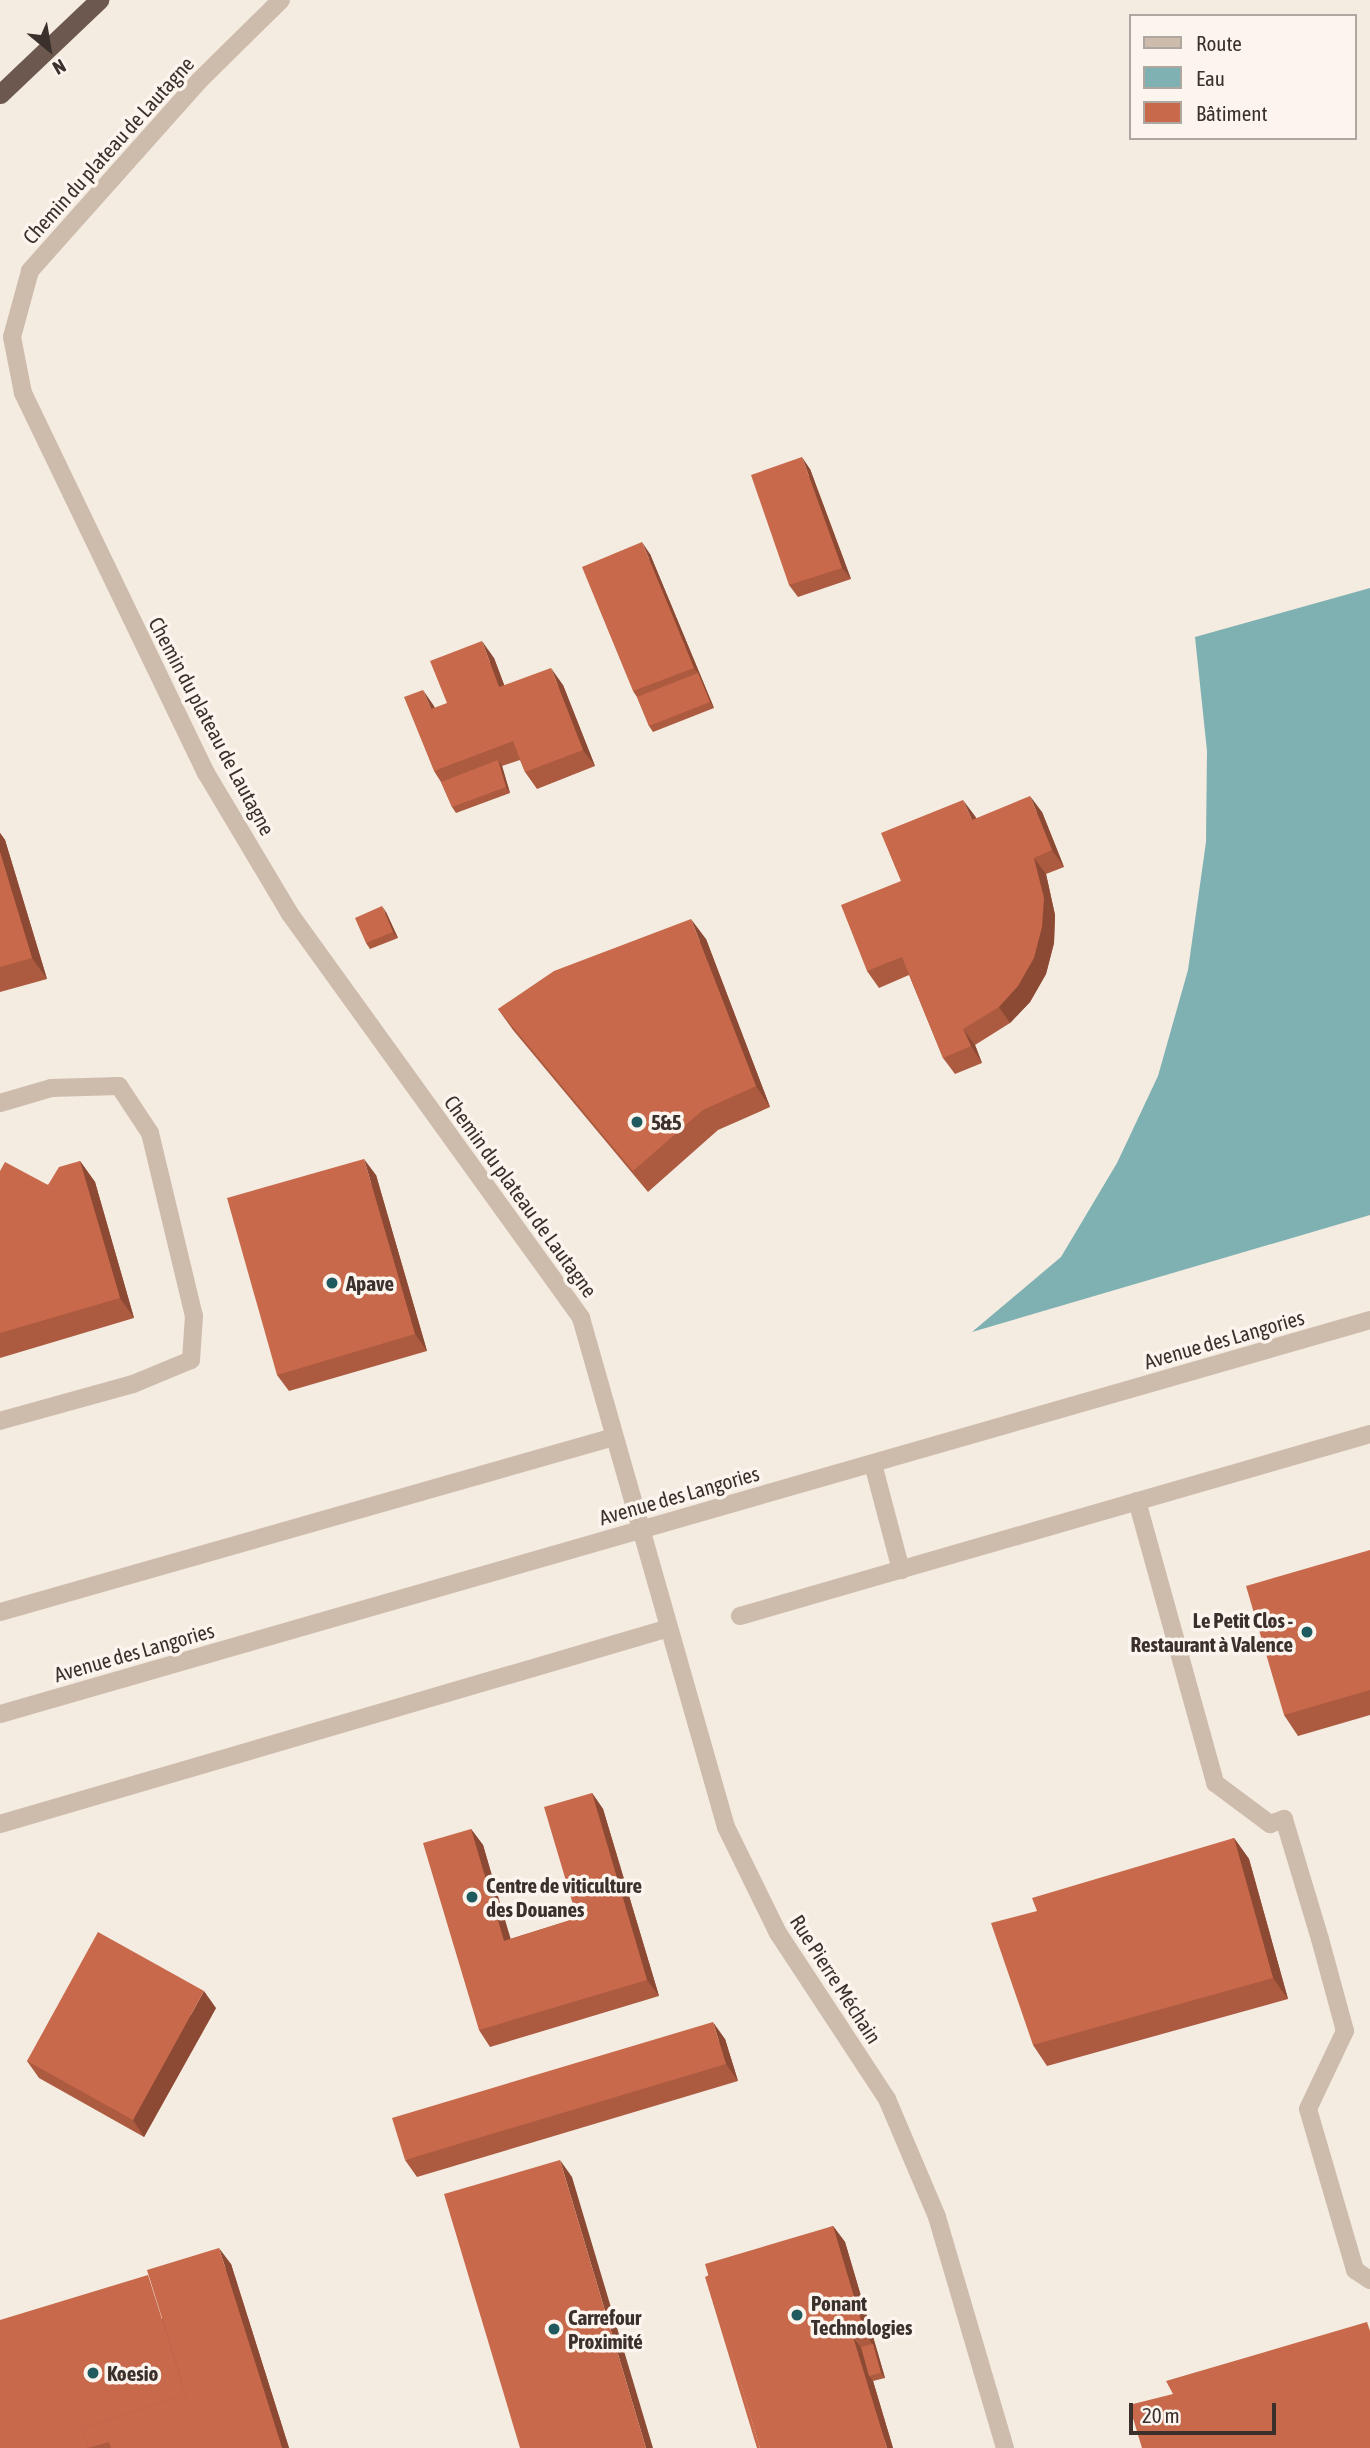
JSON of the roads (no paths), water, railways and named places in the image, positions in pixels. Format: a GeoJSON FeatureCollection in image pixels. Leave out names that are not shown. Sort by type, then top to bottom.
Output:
{"type":"FeatureCollection","features":[{"type":"Feature","properties":{"kind":"highway"},"geometry":{"type":"LineString","coordinates":[[0,94],[99,0]]}},
{"type":"Feature","properties":{"kind":"street","name":"Chemin du plateau de Lautagne"},"geometry":{"type":"LineString","coordinates":[[281,0],[190,91],[30,271],[12,337],[23,393],[206,773],[290,914],[581,1318],[640,1529]]}},
{"type":"Feature","properties":{"kind":"street"},"geometry":{"type":"LineString","coordinates":[[0,1103],[51,1088],[119,1086],[150,1133],[194,1316],[191,1360],[133,1384],[0,1421]]}},
{"type":"Feature","properties":{"kind":"street","name":"Avenue des Langories"},"geometry":{"type":"LineString","coordinates":[[0,1714],[1370,1320]]}},
{"type":"Feature","properties":{"kind":"street"},"geometry":{"type":"LineString","coordinates":[[740,1615],[1370,1434]]}},
{"type":"Feature","properties":{"kind":"street"},"geometry":{"type":"LineString","coordinates":[[0,1612],[614,1437]]}},
{"type":"Feature","properties":{"kind":"street"},"geometry":{"type":"LineString","coordinates":[[873,1464],[901,1570]]}},
{"type":"Feature","properties":{"kind":"street"},"geometry":{"type":"LineString","coordinates":[[1137,1502],[1215,1783],[1269,1824],[1284,1819],[1321,1939],[1345,2031],[1308,2109],[1355,2270],[1370,2280]]}},
{"type":"Feature","properties":{"kind":"street","name":"Rue Pierre Méchain"},"geometry":{"type":"LineString","coordinates":[[640,1529],[666,1629],[726,1827],[778,1933],[887,2099],[937,2217],[1005,2448]]}},
{"type":"Feature","properties":{"kind":"street"},"geometry":{"type":"LineString","coordinates":[[0,1824],[666,1629]]}},
{"type":"Feature","properties":{"kind":"water"},"geometry":{"type":"Polygon","coordinates":[[[1370,588],[1370,1215],[972,1332],[1061,1257],[1117,1163],[1158,1076],[1188,970],[1206,842],[1207,751],[1195,637],[1370,588]]]}},
{"type":"Feature","properties":{"kind":"place","name":"5&5"},"geometry":{"type":"Point","coordinates":[637,1122]}},
{"type":"Feature","properties":{"kind":"place","name":"Apave"},"geometry":{"type":"Point","coordinates":[332,1283]}},
{"type":"Feature","properties":{"kind":"place","name":"Le Petit Clos - Restaurant à Valence"},"geometry":{"type":"Point","coordinates":[1307,1632]}},
{"type":"Feature","properties":{"kind":"place","name":"Centre de viticulture des Douanes"},"geometry":{"type":"Point","coordinates":[472,1897]}},
{"type":"Feature","properties":{"kind":"place","name":"Ponant Technologies"},"geometry":{"type":"Point","coordinates":[797,2315]}},
{"type":"Feature","properties":{"kind":"place","name":"Carrefour Proximité"},"geometry":{"type":"Point","coordinates":[554,2329]}},
{"type":"Feature","properties":{"kind":"place","name":"Koesio"},"geometry":{"type":"Point","coordinates":[93,2373]}}]}
